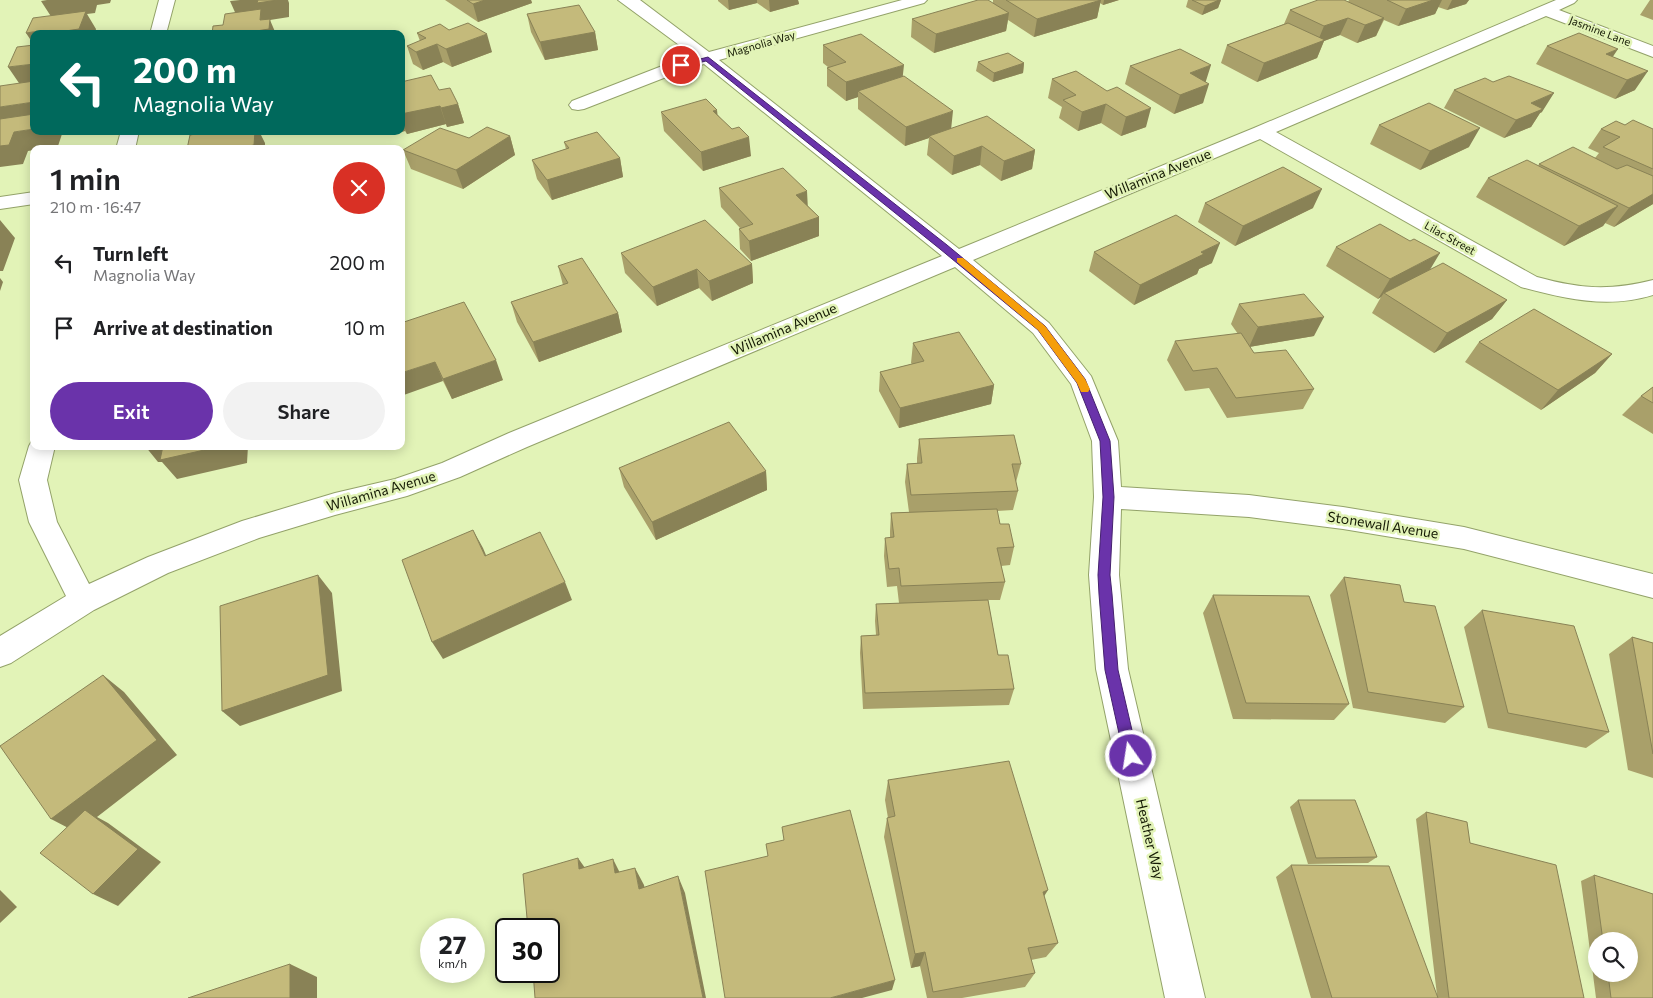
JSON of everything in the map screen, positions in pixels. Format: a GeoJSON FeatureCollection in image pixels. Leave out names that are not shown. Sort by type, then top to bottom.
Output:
{"type":"FeatureCollection","features":[{"type":"Feature","properties":{"kind":"street"},"geometry":{"type":"LineString","coordinates":[[159,30],[167,0]]}},
{"type":"Feature","properties":{"kind":"street","name":"Heather Way"},"geometry":{"type":"LineString","coordinates":[[626,0],[634,3],[708,59],[956,257],[1041,328],[1082,382],[1105,441],[1108,497],[1104,575],[1112,670],[1185,998]]}},
{"type":"Feature","properties":{"kind":"street","name":"Magnolia Way"},"geometry":{"type":"LineString","coordinates":[[578,104],[681,65],[919,0]]}},
{"type":"Feature","properties":{"kind":"street","name":"Willamina Avenue"},"geometry":{"type":"LineString","coordinates":[[0,653],[83,601],[158,564],[252,529],[335,504],[397,490],[451,470],[518,440],[956,257],[1261,132],[1570,0]]}},
{"type":"Feature","properties":{"kind":"street","name":"Jasmine Lane"},"geometry":{"type":"LineString","coordinates":[[1546,10],[1653,52]]}},
{"type":"Feature","properties":{"kind":"street","name":"Lilac Street"},"geometry":{"type":"LineString","coordinates":[[1261,132],[1530,282],[1570,294],[1613,296],[1653,287]]}},
{"type":"Feature","properties":{"kind":"street"},"geometry":{"type":"LineString","coordinates":[[0,203],[30,199]]}},
{"type":"Feature","properties":{"kind":"street"},"geometry":{"type":"LineString","coordinates":[[41,450],[33,480],[43,522],[83,601]]}},
{"type":"Feature","properties":{"kind":"street","name":"Stonewall Avenue"},"geometry":{"type":"LineString","coordinates":[[1108,497],[1249,506],[1352,519],[1464,538],[1653,586]]}},
{"type":"Feature","properties":{"kind":"building"},"geometry":{"type":"Polygon","coordinates":[[[258,0],[278,0],[257,3],[258,0]]]}},
{"type":"Feature","properties":{"kind":"building"},"geometry":{"type":"Polygon","coordinates":[[[467,0],[485,0],[473,4],[467,0]]]}},
{"type":"Feature","properties":{"kind":"building"},"geometry":{"type":"Polygon","coordinates":[[[978,0],[988,0],[1009,13],[936,34],[912,19],[978,0]]]}},
{"type":"Feature","properties":{"kind":"building"},"geometry":{"type":"Polygon","coordinates":[[[1006,0],[1101,0],[1037,19],[1006,0]]]}},
{"type":"Feature","properties":{"kind":"building"},"geometry":{"type":"Polygon","coordinates":[[[1192,0],[1219,0],[1205,6],[1192,0]]]}},
{"type":"Feature","properties":{"kind":"building"},"geometry":{"type":"Polygon","coordinates":[[[1318,0],[1344,0],[1384,18],[1365,25],[1348,18],[1324,26],[1290,10],[1318,0]]]}},
{"type":"Feature","properties":{"kind":"building"},"geometry":{"type":"Polygon","coordinates":[[[1387,0],[1433,0],[1406,9],[1387,0]]]}},
{"type":"Feature","properties":{"kind":"building"},"geometry":{"type":"Polygon","coordinates":[[[579,5],[595,32],[540,42],[527,14],[579,5]]]}},
{"type":"Feature","properties":{"kind":"building"},"geometry":{"type":"Polygon","coordinates":[[[261,9],[260,20],[270,19],[269,29],[212,30],[213,26],[223,25],[225,14],[261,9]]]}},
{"type":"Feature","properties":{"kind":"building"},"geometry":{"type":"Polygon","coordinates":[[[86,11],[79,29],[72,30],[30,30],[30,32],[26,33],[33,18],[86,11]]]}},
{"type":"Feature","properties":{"kind":"building"},"geometry":{"type":"Polygon","coordinates":[[[468,23],[487,34],[446,49],[437,44],[416,52],[407,46],[426,38],[417,33],[440,24],[449,30],[468,23]]]}},
{"type":"Feature","properties":{"kind":"building"},"geometry":{"type":"Polygon","coordinates":[[[1288,23],[1325,40],[1264,63],[1227,45],[1288,23]]]}},
{"type":"Feature","properties":{"kind":"building"},"geometry":{"type":"Polygon","coordinates":[[[1579,33],[1618,49],[1606,54],[1648,71],[1627,80],[1547,46],[1579,33]]]}},
{"type":"Feature","properties":{"kind":"building"},"geometry":{"type":"Polygon","coordinates":[[[861,34],[904,65],[846,82],[827,68],[846,62],[823,45],[861,34]]]}},
{"type":"Feature","properties":{"kind":"building"},"geometry":{"type":"Polygon","coordinates":[[[30,45],[30,64],[8,67],[17,47],[30,45]]]}},
{"type":"Feature","properties":{"kind":"building"},"geometry":{"type":"Polygon","coordinates":[[[1180,49],[1211,65],[1190,73],[1209,84],[1180,95],[1130,66],[1180,49]]]}},
{"type":"Feature","properties":{"kind":"building"},"geometry":{"type":"Polygon","coordinates":[[[1008,53],[1024,63],[994,73],[978,62],[1008,53]]]}},
{"type":"Feature","properties":{"kind":"building"},"geometry":{"type":"Polygon","coordinates":[[[1076,71],[1107,91],[1117,87],[1151,108],[1126,117],[1106,104],[1082,112],[1063,100],[1076,95],[1052,79],[1076,71]]]}},
{"type":"Feature","properties":{"kind":"building"},"geometry":{"type":"Polygon","coordinates":[[[431,75],[439,90],[450,88],[458,104],[405,113],[405,81],[431,75]]]}},
{"type":"Feature","properties":{"kind":"building"},"geometry":{"type":"Polygon","coordinates":[[[904,76],[953,111],[906,127],[858,91],[904,76]]]}},
{"type":"Feature","properties":{"kind":"building"},"geometry":{"type":"Polygon","coordinates":[[[1509,76],[1554,93],[1531,103],[1543,109],[1516,120],[1454,90],[1485,78],[1493,82],[1509,76]]]}},
{"type":"Feature","properties":{"kind":"building"},"geometry":{"type":"Polygon","coordinates":[[[30,82],[30,103],[0,107],[0,86],[30,82]]]}},
{"type":"Feature","properties":{"kind":"building"},"geometry":{"type":"Polygon","coordinates":[[[706,99],[717,110],[713,111],[732,129],[739,127],[749,137],[701,152],[661,112],[706,99]]]}},
{"type":"Feature","properties":{"kind":"building"},"geometry":{"type":"Polygon","coordinates":[[[1429,103],[1480,128],[1430,151],[1379,125],[1429,103]]]}},
{"type":"Feature","properties":{"kind":"building"},"geometry":{"type":"Polygon","coordinates":[[[30,115],[30,130],[14,132],[9,145],[0,146],[0,119],[30,115]]]}},
{"type":"Feature","properties":{"kind":"building"},"geometry":{"type":"Polygon","coordinates":[[[987,116],[1035,150],[1004,161],[982,146],[954,156],[929,136],[987,116]]]}},
{"type":"Feature","properties":{"kind":"building"},"geometry":{"type":"Polygon","coordinates":[[[1633,120],[1653,129],[1653,169],[1603,147],[1620,137],[1601,129],[1616,121],[1625,125],[1633,120]]]}},
{"type":"Feature","properties":{"kind":"building"},"geometry":{"type":"Polygon","coordinates":[[[487,127],[510,136],[456,170],[405,151],[405,149],[440,128],[469,138],[487,127]]]}},
{"type":"Feature","properties":{"kind":"building"},"geometry":{"type":"Polygon","coordinates":[[[597,132],[620,158],[547,180],[532,160],[569,148],[564,142],[597,132]]]}},
{"type":"Feature","properties":{"kind":"building"},"geometry":{"type":"Polygon","coordinates":[[[190,135],[255,135],[254,145],[188,145],[190,135]]]}},
{"type":"Feature","properties":{"kind":"building"},"geometry":{"type":"Polygon","coordinates":[[[1573,147],[1617,169],[1627,165],[1653,176],[1653,194],[1629,208],[1539,164],[1573,147]]]}},
{"type":"Feature","properties":{"kind":"building"},"geometry":{"type":"Polygon","coordinates":[[[1527,160],[1618,206],[1579,226],[1488,178],[1527,160]]]}},
{"type":"Feature","properties":{"kind":"building"},"geometry":{"type":"Polygon","coordinates":[[[1283,167],[1322,189],[1243,226],[1205,203],[1283,167]]]}},
{"type":"Feature","properties":{"kind":"building"},"geometry":{"type":"Polygon","coordinates":[[[783,168],[807,191],[796,195],[819,217],[749,241],[739,229],[753,224],[719,188],[783,168]]]}},
{"type":"Feature","properties":{"kind":"building"},"geometry":{"type":"Polygon","coordinates":[[[1176,215],[1220,243],[1201,252],[1204,254],[1140,285],[1094,252],[1176,215]]]}},
{"type":"Feature","properties":{"kind":"building"},"geometry":{"type":"Polygon","coordinates":[[[705,220],[752,264],[709,281],[697,269],[653,287],[621,253],[705,220]]]}},
{"type":"Feature","properties":{"kind":"building"},"geometry":{"type":"Polygon","coordinates":[[[1380,224],[1410,241],[1414,239],[1440,253],[1390,279],[1336,247],[1380,224]]]}},
{"type":"Feature","properties":{"kind":"building"},"geometry":{"type":"Polygon","coordinates":[[[582,258],[618,313],[533,342],[511,302],[568,283],[558,266],[582,258]]]}},
{"type":"Feature","properties":{"kind":"building"},"geometry":{"type":"Polygon","coordinates":[[[1443,263],[1507,300],[1447,333],[1384,293],[1443,263]]]}},
{"type":"Feature","properties":{"kind":"building"},"geometry":{"type":"Polygon","coordinates":[[[1304,294],[1324,317],[1258,327],[1239,304],[1304,294]]]}},
{"type":"Feature","properties":{"kind":"building"},"geometry":{"type":"Polygon","coordinates":[[[464,302],[496,360],[443,379],[435,362],[405,372],[405,322],[464,302]]]}},
{"type":"Feature","properties":{"kind":"building"},"geometry":{"type":"Polygon","coordinates":[[[1534,309],[1612,354],[1558,390],[1479,342],[1534,309]]]}},
{"type":"Feature","properties":{"kind":"building"},"geometry":{"type":"Polygon","coordinates":[[[959,332],[994,385],[900,408],[880,372],[924,361],[913,343],[959,332]]]}},
{"type":"Feature","properties":{"kind":"building"},"geometry":{"type":"Polygon","coordinates":[[[1241,333],[1254,353],[1286,350],[1314,389],[1236,398],[1217,368],[1193,371],[1175,341],[1241,333]]]}},
{"type":"Feature","properties":{"kind":"building"},"geometry":{"type":"Polygon","coordinates":[[[1653,387],[1653,403],[1641,396],[1653,387]]]}},
{"type":"Feature","properties":{"kind":"building"},"geometry":{"type":"Polygon","coordinates":[[[729,422],[766,471],[652,522],[619,468],[729,422]]]}},
{"type":"Feature","properties":{"kind":"building"},"geometry":{"type":"Polygon","coordinates":[[[1014,435],[1021,464],[1012,464],[1018,491],[911,495],[907,464],[922,463],[919,439],[1014,435]]]}},
{"type":"Feature","properties":{"kind":"building"},"geometry":{"type":"Polygon","coordinates":[[[162,450],[204,450],[160,460],[162,450]]]}},
{"type":"Feature","properties":{"kind":"building"},"geometry":{"type":"Polygon","coordinates":[[[997,509],[1000,524],[1009,524],[1014,547],[997,548],[1005,582],[901,586],[899,568],[889,569],[885,538],[894,537],[891,513],[997,509]]]}},
{"type":"Feature","properties":{"kind":"building"},"geometry":{"type":"Polygon","coordinates":[[[473,530],[485,556],[540,532],[565,582],[432,642],[402,560],[473,530]]]}},
{"type":"Feature","properties":{"kind":"building"},"geometry":{"type":"Polygon","coordinates":[[[318,575],[328,675],[222,711],[220,606],[318,575]]]}},
{"type":"Feature","properties":{"kind":"building"},"geometry":{"type":"Polygon","coordinates":[[[1344,577],[1400,585],[1404,602],[1435,606],[1464,707],[1368,692],[1344,577]]]}},
{"type":"Feature","properties":{"kind":"building"},"geometry":{"type":"Polygon","coordinates":[[[1213,595],[1309,596],[1349,704],[1246,703],[1213,595]]]}},
{"type":"Feature","properties":{"kind":"building"},"geometry":{"type":"Polygon","coordinates":[[[988,600],[998,655],[1008,655],[1014,689],[865,693],[861,636],[879,635],[876,604],[988,600]]]}},
{"type":"Feature","properties":{"kind":"building"},"geometry":{"type":"Polygon","coordinates":[[[1482,610],[1574,626],[1609,732],[1508,713],[1482,610]]]}},
{"type":"Feature","properties":{"kind":"building"},"geometry":{"type":"Polygon","coordinates":[[[1632,637],[1653,643],[1653,754],[1632,637]]]}},
{"type":"Feature","properties":{"kind":"building"},"geometry":{"type":"Polygon","coordinates":[[[103,675],[157,740],[51,819],[0,746],[103,675]]]}},
{"type":"Feature","properties":{"kind":"building"},"geometry":{"type":"Polygon","coordinates":[[[1009,761],[1048,890],[1043,892],[1058,943],[1028,948],[1035,973],[933,992],[925,952],[915,954],[887,818],[895,816],[888,780],[1009,761]]]}},
{"type":"Feature","properties":{"kind":"building"},"geometry":{"type":"Polygon","coordinates":[[[1298,800],[1355,800],[1377,857],[1316,858],[1298,800]]]}},
{"type":"Feature","properties":{"kind":"building"},"geometry":{"type":"Polygon","coordinates":[[[85,810],[138,849],[93,894],[40,853],[85,810]]]}},
{"type":"Feature","properties":{"kind":"building"},"geometry":{"type":"Polygon","coordinates":[[[850,810],[895,980],[830,998],[725,998],[705,871],[768,856],[766,844],[784,840],[782,827],[850,810]]]}},
{"type":"Feature","properties":{"kind":"building"},"geometry":{"type":"Polygon","coordinates":[[[1426,812],[1467,822],[1470,843],[1556,865],[1584,998],[1449,998],[1426,812]]]}},
{"type":"Feature","properties":{"kind":"building"},"geometry":{"type":"Polygon","coordinates":[[[578,858],[579,869],[613,859],[615,873],[635,868],[639,889],[678,876],[703,998],[535,998],[534,983],[560,983],[560,918],[527,918],[523,874],[578,858]]]}},
{"type":"Feature","properties":{"kind":"building"},"geometry":{"type":"Polygon","coordinates":[[[1291,865],[1389,866],[1438,998],[1332,998],[1291,865]]]}},
{"type":"Feature","properties":{"kind":"building"},"geometry":{"type":"Polygon","coordinates":[[[1594,875],[1653,894],[1653,998],[1611,998],[1609,982],[1638,982],[1638,932],[1602,932],[1594,875]]]}},
{"type":"Feature","properties":{"kind":"building"},"geometry":{"type":"Polygon","coordinates":[[[290,964],[290,998],[188,998],[290,964]]]}},
{"type":"Feature","properties":{"kind":"slow traffic"},"geometry":{"type":"LineString","coordinates":[[960,260],[1041,328],[1082,382],[1085,389]]}},
{"type":"Feature","properties":{"kind":"route"},"geometry":{"type":"LineString","coordinates":[[681,65],[708,59],[944,247],[1041,328],[1082,382],[1105,441],[1108,497],[1104,575],[1112,670],[1131,756]]}}]}
